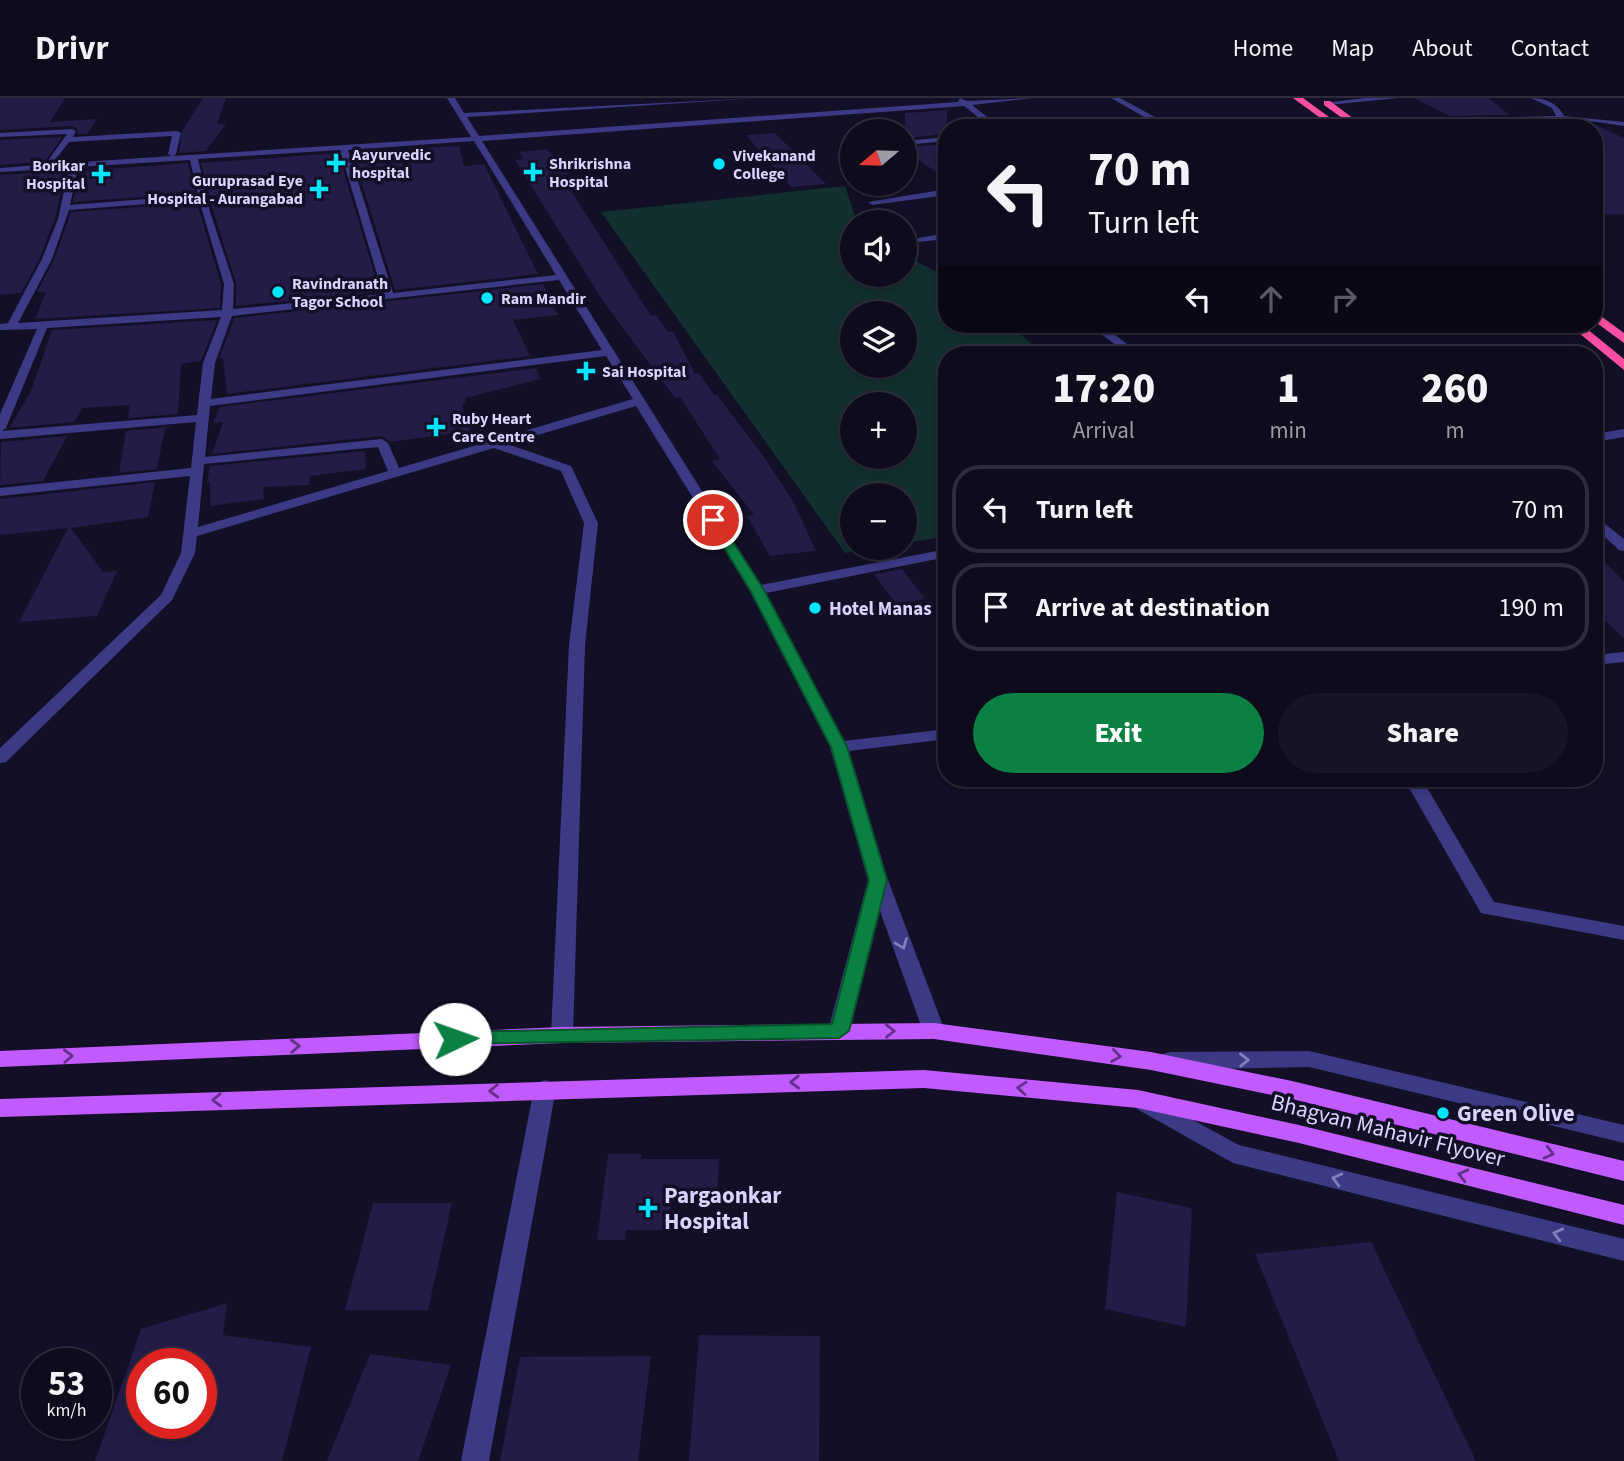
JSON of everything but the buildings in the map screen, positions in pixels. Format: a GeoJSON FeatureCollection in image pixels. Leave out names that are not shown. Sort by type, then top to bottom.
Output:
{"type":"FeatureCollection","features":[{"type":"Feature","properties":{"kind":"highway"},"geometry":{"type":"LineString","coordinates":[[1297,98],[1327,119]]}},
{"type":"Feature","properties":{"kind":"highway"},"geometry":{"type":"LineString","coordinates":[[1324,101],[1350,119]]}},
{"type":"Feature","properties":{"kind":"highway"},"geometry":{"type":"LineString","coordinates":[[1603,322],[1624,339]]}},
{"type":"Feature","properties":{"kind":"highway"},"geometry":{"type":"LineString","coordinates":[[1585,333],[1600,346]]}},
{"type":"Feature","properties":{"kind":"highway"},"geometry":{"type":"LineString","coordinates":[[1603,348],[1624,366]]}},
{"type":"Feature","properties":{"kind":"main road","name":"Bhagvan Mahavir Flyover"},"geometry":{"type":"LineString","coordinates":[[0,1059],[562,1035],[934,1031],[1151,1061],[1293,1090],[1624,1171]]}},
{"type":"Feature","properties":{"kind":"main road","name":"Bhagvan Mahavir Flyover"},"geometry":{"type":"LineString","coordinates":[[0,1108],[924,1079],[1138,1098],[1299,1134],[1624,1214]]}},
{"type":"Feature","properties":{"kind":"street"},"geometry":{"type":"LineString","coordinates":[[451,98],[757,590],[839,747],[878,880],[934,1031]]}},
{"type":"Feature","properties":{"kind":"street"},"geometry":{"type":"LineString","coordinates":[[462,115],[660,101],[755,98]]}},
{"type":"Feature","properties":{"kind":"street"},"geometry":{"type":"LineString","coordinates":[[961,100],[977,98]]}},
{"type":"Feature","properties":{"kind":"street"},"geometry":{"type":"LineString","coordinates":[[0,168],[344,149],[961,100],[1030,98]]}},
{"type":"Feature","properties":{"kind":"street"},"geometry":{"type":"LineString","coordinates":[[1115,98],[1155,119]]}},
{"type":"Feature","properties":{"kind":"street"},"geometry":{"type":"LineString","coordinates":[[1324,101],[1394,98]]}},
{"type":"Feature","properties":{"kind":"street"},"geometry":{"type":"LineString","coordinates":[[1535,98],[1555,107],[1561,118]]}},
{"type":"Feature","properties":{"kind":"street"},"geometry":{"type":"LineString","coordinates":[[961,100],[985,119]]}},
{"type":"Feature","properties":{"kind":"street"},"geometry":{"type":"LineString","coordinates":[[1532,119],[1572,119]]}},
{"type":"Feature","properties":{"kind":"street"},"geometry":{"type":"LineString","coordinates":[[1603,122],[1624,124]]}},
{"type":"Feature","properties":{"kind":"street"},"geometry":{"type":"LineString","coordinates":[[0,135],[72,131],[51,162]]}},
{"type":"Feature","properties":{"kind":"street"},"geometry":{"type":"LineString","coordinates":[[67,140],[177,133],[172,154]]}},
{"type":"Feature","properties":{"kind":"street"},"geometry":{"type":"LineString","coordinates":[[0,168],[172,154],[477,137]]}},
{"type":"Feature","properties":{"kind":"street"},"geometry":{"type":"LineString","coordinates":[[917,142],[938,141]]}},
{"type":"Feature","properties":{"kind":"street"},"geometry":{"type":"LineString","coordinates":[[344,149],[389,297]]}},
{"type":"Feature","properties":{"kind":"street"},"geometry":{"type":"LineString","coordinates":[[0,758],[167,597],[188,553],[209,363],[227,314],[229,284],[202,197],[194,158]]}},
{"type":"Feature","properties":{"kind":"street"},"geometry":{"type":"LineString","coordinates":[[5,327],[47,259],[65,208],[74,166]]}},
{"type":"Feature","properties":{"kind":"street"},"geometry":{"type":"LineString","coordinates":[[872,202],[938,193]]}},
{"type":"Feature","properties":{"kind":"street"},"geometry":{"type":"LineString","coordinates":[[65,208],[202,197]]}},
{"type":"Feature","properties":{"kind":"street"},"geometry":{"type":"LineString","coordinates":[[918,239],[938,237]]}},
{"type":"Feature","properties":{"kind":"street"},"geometry":{"type":"LineString","coordinates":[[5,327],[227,314],[564,277]]}},
{"type":"Feature","properties":{"kind":"street"},"geometry":{"type":"LineString","coordinates":[[0,428],[43,326]]}},
{"type":"Feature","properties":{"kind":"street"},"geometry":{"type":"LineString","coordinates":[[1105,333],[1124,346]]}},
{"type":"Feature","properties":{"kind":"street"},"geometry":{"type":"LineString","coordinates":[[0,435],[204,411],[610,352]]}},
{"type":"Feature","properties":{"kind":"street"},"geometry":{"type":"LineString","coordinates":[[190,534],[640,401]]}},
{"type":"Feature","properties":{"kind":"street"},"geometry":{"type":"LineString","coordinates":[[1603,436],[1624,433]]}},
{"type":"Feature","properties":{"kind":"street"},"geometry":{"type":"LineString","coordinates":[[0,492],[382,443],[395,473]]}},
{"type":"Feature","properties":{"kind":"street"},"geometry":{"type":"LineString","coordinates":[[495,444],[566,469],[591,523],[576,645],[562,1035]]}},
{"type":"Feature","properties":{"kind":"street"},"geometry":{"type":"LineString","coordinates":[[1603,527],[1624,547]]}},
{"type":"Feature","properties":{"kind":"street"},"geometry":{"type":"LineString","coordinates":[[757,590],[938,555]]}},
{"type":"Feature","properties":{"kind":"street"},"geometry":{"type":"LineString","coordinates":[[1603,659],[1624,657]]}},
{"type":"Feature","properties":{"kind":"street"},"geometry":{"type":"LineString","coordinates":[[839,747],[938,735]]}},
{"type":"Feature","properties":{"kind":"street"},"geometry":{"type":"LineString","coordinates":[[1418,787],[1488,908],[1624,933]]}},
{"type":"Feature","properties":{"kind":"street"},"geometry":{"type":"LineString","coordinates":[[839,1031],[878,880]]}},
{"type":"Feature","properties":{"kind":"street"},"geometry":{"type":"LineString","coordinates":[[1151,1061],[1309,1059],[1624,1134]]}},
{"type":"Feature","properties":{"kind":"street"},"geometry":{"type":"LineString","coordinates":[[475,1461],[545,1089]]}},
{"type":"Feature","properties":{"kind":"street"},"geometry":{"type":"LineString","coordinates":[[1138,1098],[1233,1153],[1624,1250]]}},
{"type":"Feature","properties":{"kind":"green space"},"geometry":{"type":"Polygon","coordinates":[[[840,187],[840,196],[848,196],[853,210],[840,210],[840,287],[917,287],[917,262],[938,272],[938,333],[1019,333],[1034,346],[938,346],[938,538],[917,541],[917,483],[840,483],[840,546],[601,212],[840,187]]]}},
{"type":"Feature","properties":{"kind":"place","name":"Aayurvedic hospital"},"geometry":{"type":"Point","coordinates":[336,163]}},
{"type":"Feature","properties":{"kind":"place","name":"Vivekanand College"},"geometry":{"type":"Point","coordinates":[719,164]}},
{"type":"Feature","properties":{"kind":"place","name":"Shrikrishna Hospital"},"geometry":{"type":"Point","coordinates":[533,172]}},
{"type":"Feature","properties":{"kind":"place","name":"Borikar Hospital"},"geometry":{"type":"Point","coordinates":[101,174]}},
{"type":"Feature","properties":{"kind":"place","name":"Guruprasad Eye Hospital - Aurangabad"},"geometry":{"type":"Point","coordinates":[319,189]}},
{"type":"Feature","properties":{"kind":"place","name":"Ravindranath Tagor School"},"geometry":{"type":"Point","coordinates":[278,292]}},
{"type":"Feature","properties":{"kind":"place","name":"Ram Mandir"},"geometry":{"type":"Point","coordinates":[487,298]}},
{"type":"Feature","properties":{"kind":"place","name":"Sai Hospital"},"geometry":{"type":"Point","coordinates":[586,371]}},
{"type":"Feature","properties":{"kind":"place","name":"Ruby Heart Care Centre"},"geometry":{"type":"Point","coordinates":[436,427]}},
{"type":"Feature","properties":{"kind":"place","name":"Hotel Manas"},"geometry":{"type":"Point","coordinates":[815,608]}},
{"type":"Feature","properties":{"kind":"place","name":"Green Olive"},"geometry":{"type":"Point","coordinates":[1443,1113]}},
{"type":"Feature","properties":{"kind":"place","name":"Pargaonkar Hospital"},"geometry":{"type":"Point","coordinates":[648,1208]}},
{"type":"Feature","properties":{"kind":"route"},"geometry":{"type":"LineString","coordinates":[[455,1039],[839,1031],[878,880],[839,747],[757,590],[713,520]]}}]}
